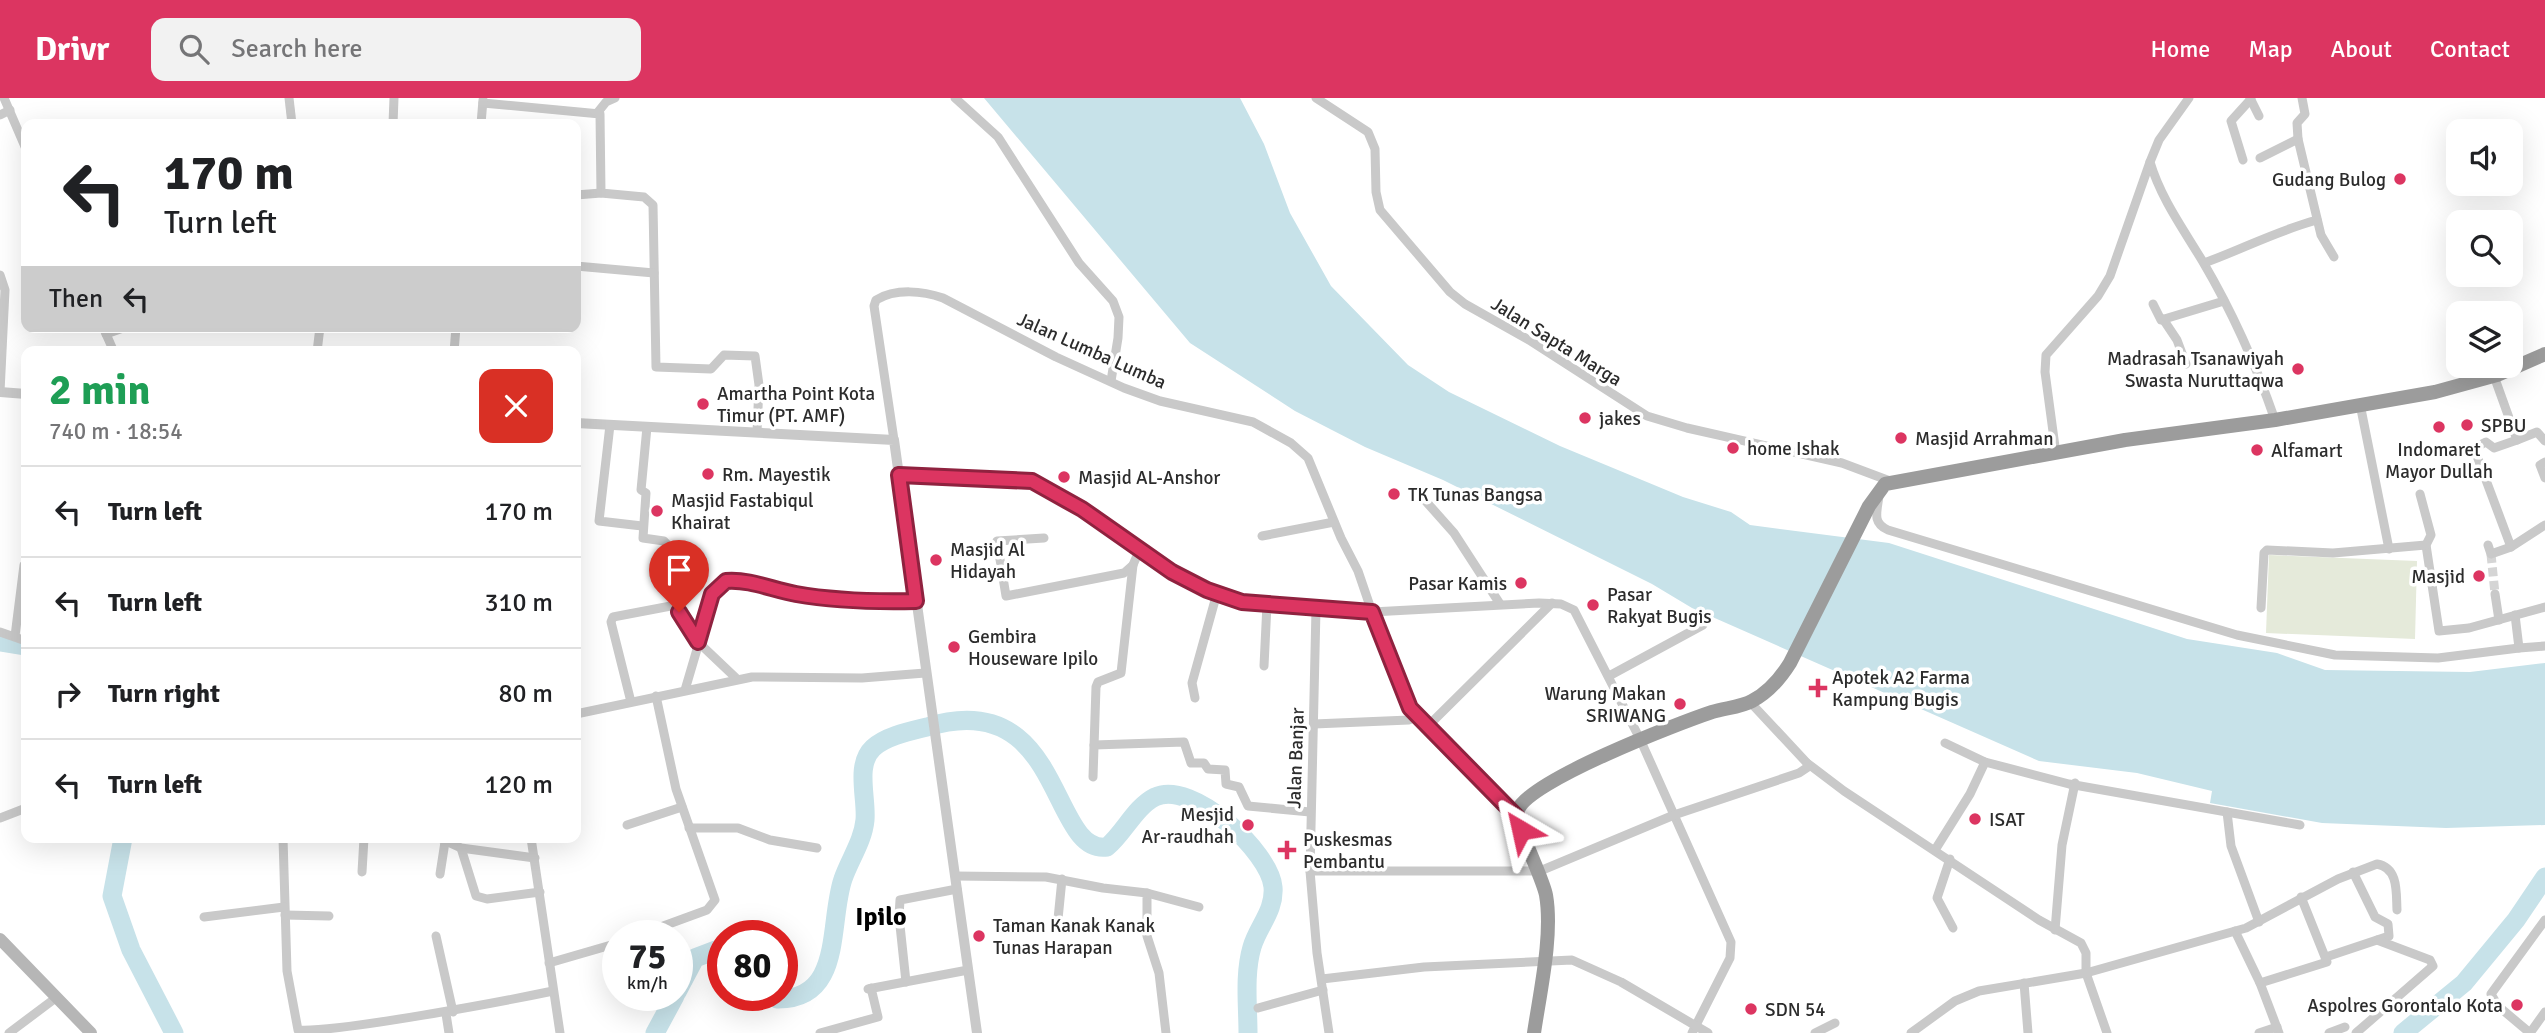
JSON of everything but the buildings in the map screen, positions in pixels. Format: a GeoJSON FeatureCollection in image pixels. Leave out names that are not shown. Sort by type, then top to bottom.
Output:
{"type":"FeatureCollection","features":[{"type":"Feature","properties":{"kind":"highway"},"geometry":{"type":"LineString","coordinates":[[2523,363],[2545,354]]}},
{"type":"Feature","properties":{"kind":"highway"},"geometry":{"type":"LineString","coordinates":[[1534,1033],[1548,910],[1541,871],[1517,817],[1518,808],[1532,793],[1640,739],[1712,712],[1750,702],[1774,685],[1790,663],[1869,506],[1885,484],[2125,440],[2275,420],[2442,391],[2487,378]]}},
{"type":"Feature","properties":{"kind":"main road"},"geometry":{"type":"LineString","coordinates":[[0,939],[91,1033]]}},
{"type":"Feature","properties":{"kind":"street"},"geometry":{"type":"LineString","coordinates":[[4,98],[21,137]]}},
{"type":"Feature","properties":{"kind":"street"},"geometry":{"type":"LineString","coordinates":[[289,98],[291,119]]}},
{"type":"Feature","properties":{"kind":"street"},"geometry":{"type":"LineString","coordinates":[[393,119],[394,98]]}},
{"type":"Feature","properties":{"kind":"street"},"geometry":{"type":"LineString","coordinates":[[598,113],[606,102],[615,98]]}},
{"type":"Feature","properties":{"kind":"street"},"geometry":{"type":"LineString","coordinates":[[955,98],[998,136],[1079,263],[1116,307],[1117,356],[1111,381]]}},
{"type":"Feature","properties":{"kind":"street","name":"Jalan Sapta Marga"},"geometry":{"type":"LineString","coordinates":[[1317,98],[1368,132],[1375,149],[1376,192],[1380,210],[1450,292],[1465,304],[1529,340],[1647,416],[1687,428],[1842,463],[1885,484]]}},
{"type":"Feature","properties":{"kind":"street"},"geometry":{"type":"LineString","coordinates":[[2056,454],[2045,372],[2046,355],[2098,296],[2110,276],[2159,140],[2189,98]]}},
{"type":"Feature","properties":{"kind":"street"},"geometry":{"type":"LineString","coordinates":[[2302,98],[2305,114],[2297,123],[2298,139],[2317,220],[2333,257]]}},
{"type":"Feature","properties":{"kind":"street"},"geometry":{"type":"LineString","coordinates":[[2243,160],[2231,121],[2251,99],[2259,116]]}},
{"type":"Feature","properties":{"kind":"street"},"geometry":{"type":"LineString","coordinates":[[481,119],[483,100],[598,113],[602,118],[601,193]]}},
{"type":"Feature","properties":{"kind":"street"},"geometry":{"type":"LineString","coordinates":[[0,115],[10,110]]}},
{"type":"Feature","properties":{"kind":"street"},"geometry":{"type":"LineString","coordinates":[[2260,158],[2298,139]]}},
{"type":"Feature","properties":{"kind":"street"},"geometry":{"type":"LineString","coordinates":[[2150,163],[2174,216],[2204,263],[2257,366],[2275,420]]}},
{"type":"Feature","properties":{"kind":"street"},"geometry":{"type":"LineString","coordinates":[[581,195],[601,193],[644,197],[651,201],[654,213],[656,367],[711,369],[724,355],[755,356],[759,385],[757,432]]}},
{"type":"Feature","properties":{"kind":"street"},"geometry":{"type":"LineString","coordinates":[[2204,263],[2252,245],[2264,236],[2317,220]]}},
{"type":"Feature","properties":{"kind":"street"},"geometry":{"type":"LineString","coordinates":[[581,266],[654,273]]}},
{"type":"Feature","properties":{"kind":"street"},"geometry":{"type":"LineString","coordinates":[[0,275],[5,290],[0,392],[21,394]]}},
{"type":"Feature","properties":{"kind":"street","name":"Jalan Lumba Lumba"},"geometry":{"type":"LineString","coordinates":[[894,440],[873,310],[876,300],[888,295],[916,292],[943,298],[1056,357],[1160,401],[1253,422],[1291,443],[1308,458],[1334,522],[1359,571],[1372,612],[1410,708],[1417,716]]}},
{"type":"Feature","properties":{"kind":"street"},"geometry":{"type":"LineString","coordinates":[[2153,304],[2159,318],[2164,319],[2224,301]]}},
{"type":"Feature","properties":{"kind":"street"},"geometry":{"type":"LineString","coordinates":[[2164,319],[2177,340],[2186,364]]}},
{"type":"Feature","properties":{"kind":"street"},"geometry":{"type":"LineString","coordinates":[[2495,378],[2517,440]]}},
{"type":"Feature","properties":{"kind":"street"},"geometry":{"type":"LineString","coordinates":[[2360,404],[2389,549]]}},
{"type":"Feature","properties":{"kind":"street"},"geometry":{"type":"LineString","coordinates":[[581,423],[894,440],[977,1033]]}},
{"type":"Feature","properties":{"kind":"street"},"geometry":{"type":"LineString","coordinates":[[610,425],[599,521],[642,526]]}},
{"type":"Feature","properties":{"kind":"street"},"geometry":{"type":"LineString","coordinates":[[647,427],[641,491],[646,493],[643,538],[664,541],[677,556],[674,586],[676,606],[698,642],[737,679]]}},
{"type":"Feature","properties":{"kind":"street"},"geometry":{"type":"LineString","coordinates":[[2511,547],[2474,448],[2486,442],[2494,448],[2538,432],[2545,441]]}},
{"type":"Feature","properties":{"kind":"street"},"geometry":{"type":"LineString","coordinates":[[2545,462],[2540,466],[2545,478]]}},
{"type":"Feature","properties":{"kind":"street"},"geometry":{"type":"LineString","coordinates":[[899,475],[1032,481],[1082,509],[1172,572],[1242,602],[1372,612],[1500,604],[1552,603],[1568,607],[1579,617],[1640,739],[1731,943],[1730,958],[1694,1029]]}},
{"type":"Feature","properties":{"kind":"street"},"geometry":{"type":"LineString","coordinates":[[1885,484],[1876,519],[1879,526],[1888,530],[2237,635],[2335,655],[2438,658],[2545,646]]}},
{"type":"Feature","properties":{"kind":"street"},"geometry":{"type":"LineString","coordinates":[[2420,494],[2431,535],[2426,545],[2439,631],[2499,620],[2545,607]]}},
{"type":"Feature","properties":{"kind":"street"},"geometry":{"type":"LineString","coordinates":[[1422,497],[1454,533],[1500,604]]}},
{"type":"Feature","properties":{"kind":"street"},"geometry":{"type":"LineString","coordinates":[[1262,536],[1334,522]]}},
{"type":"Feature","properties":{"kind":"street"},"geometry":{"type":"LineString","coordinates":[[2488,545],[2491,554],[2511,547],[2545,525]]}},
{"type":"Feature","properties":{"kind":"street"},"geometry":{"type":"LineString","coordinates":[[1044,538],[997,541],[1006,596],[1120,575],[1133,565]]}},
{"type":"Feature","properties":{"kind":"street"},"geometry":{"type":"LineString","coordinates":[[2261,608],[2264,553],[2267,550],[2333,553],[2426,545]]}},
{"type":"Feature","properties":{"kind":"street"},"geometry":{"type":"LineString","coordinates":[[1093,777],[1096,687],[1098,682],[1121,673],[1133,565],[1139,551]]}},
{"type":"Feature","properties":{"kind":"street"},"geometry":{"type":"LineString","coordinates":[[685,690],[712,594],[726,581],[747,582],[795,594],[845,601],[916,601]]}},
{"type":"Feature","properties":{"kind":"street"},"geometry":{"type":"LineString","coordinates":[[15,636],[21,583]]}},
{"type":"Feature","properties":{"kind":"street"},"geometry":{"type":"LineString","coordinates":[[1195,698],[1192,683],[1217,593]]}},
{"type":"Feature","properties":{"kind":"street"},"geometry":{"type":"LineString","coordinates":[[2495,594],[2499,620]]}},
{"type":"Feature","properties":{"kind":"street"},"geometry":{"type":"LineString","coordinates":[[1428,726],[1552,603]]}},
{"type":"Feature","properties":{"kind":"street"},"geometry":{"type":"LineString","coordinates":[[1264,666],[1267,604]]}},
{"type":"Feature","properties":{"kind":"street"},"geometry":{"type":"LineString","coordinates":[[631,702],[611,622],[613,617],[676,606]]}},
{"type":"Feature","properties":{"kind":"street","name":"Jalan Banjar"},"geometry":{"type":"LineString","coordinates":[[1316,609],[1310,872],[1329,1033]]}},
{"type":"Feature","properties":{"kind":"street"},"geometry":{"type":"LineString","coordinates":[[2515,615],[2519,648]]}},
{"type":"Feature","properties":{"kind":"street"},"geometry":{"type":"LineString","coordinates":[[1609,676],[1703,625]]}},
{"type":"Feature","properties":{"kind":"street"},"geometry":{"type":"LineString","coordinates":[[0,632],[21,638]]}},
{"type":"Feature","properties":{"kind":"street"},"geometry":{"type":"LineString","coordinates":[[581,713],[767,675],[831,678],[925,673]]}},
{"type":"Feature","properties":{"kind":"street"},"geometry":{"type":"LineString","coordinates":[[656,696],[682,807],[714,894],[714,903],[707,910],[680,920]]}},
{"type":"Feature","properties":{"kind":"street"},"geometry":{"type":"LineString","coordinates":[[1750,702],[1807,763],[1880,815],[2055,930],[2082,943],[2086,953],[2087,972],[2107,1033]]}},
{"type":"Feature","properties":{"kind":"street"},"geometry":{"type":"LineString","coordinates":[[1314,724],[1409,720],[1417,716],[1517,817]]}},
{"type":"Feature","properties":{"kind":"street"},"geometry":{"type":"LineString","coordinates":[[1094,745],[1184,742],[1191,763],[1203,763],[1208,769],[1225,770],[1226,784],[1239,787],[1248,806],[1310,812]]}},
{"type":"Feature","properties":{"kind":"street"},"geometry":{"type":"LineString","coordinates":[[1945,743],[1985,762],[2096,790],[2300,825]]}},
{"type":"Feature","properties":{"kind":"street"},"geometry":{"type":"LineString","coordinates":[[1935,850],[1970,794],[1985,762]]}},
{"type":"Feature","properties":{"kind":"street"},"geometry":{"type":"LineString","coordinates":[[1310,872],[1541,871],[1674,815],[1799,773],[1808,767],[1807,763]]}},
{"type":"Feature","properties":{"kind":"street"},"geometry":{"type":"LineString","coordinates":[[2055,930],[2062,845],[2075,783]]}},
{"type":"Feature","properties":{"kind":"street"},"geometry":{"type":"LineString","coordinates":[[627,825],[682,807]]}},
{"type":"Feature","properties":{"kind":"street"},"geometry":{"type":"LineString","coordinates":[[0,818],[21,810]]}},
{"type":"Feature","properties":{"kind":"street"},"geometry":{"type":"LineString","coordinates":[[2227,812],[2231,846],[2259,922]]}},
{"type":"Feature","properties":{"kind":"street"},"geometry":{"type":"LineString","coordinates":[[689,828],[738,828],[769,840],[817,848]]}},
{"type":"Feature","properties":{"kind":"street"},"geometry":{"type":"LineString","coordinates":[[283,843],[290,997],[298,1030],[361,1030],[553,991]]}},
{"type":"Feature","properties":{"kind":"street"},"geometry":{"type":"LineString","coordinates":[[362,872],[364,843]]}},
{"type":"Feature","properties":{"kind":"street"},"geometry":{"type":"LineString","coordinates":[[440,874],[442,843]]}},
{"type":"Feature","properties":{"kind":"street"},"geometry":{"type":"LineString","coordinates":[[449,843],[461,848],[535,858]]}},
{"type":"Feature","properties":{"kind":"street"},"geometry":{"type":"LineString","coordinates":[[532,843],[560,1033]]}},
{"type":"Feature","properties":{"kind":"street"},"geometry":{"type":"LineString","coordinates":[[461,848],[476,896],[487,899],[540,892]]}},
{"type":"Feature","properties":{"kind":"street"},"geometry":{"type":"LineString","coordinates":[[1950,859],[1937,898],[1953,928]]}},
{"type":"Feature","properties":{"kind":"street"},"geometry":{"type":"LineString","coordinates":[[1911,1033],[1964,997],[1988,989],[2087,972],[2235,931],[2259,922],[2301,897],[2377,864],[2390,870],[2396,886],[2397,910]]}},
{"type":"Feature","properties":{"kind":"street"},"geometry":{"type":"LineString","coordinates":[[2326,957],[2389,936],[2388,924],[2375,917],[2353,873]]}},
{"type":"Feature","properties":{"kind":"street"},"geometry":{"type":"LineString","coordinates":[[955,876],[1006,874],[1062,879],[1095,887],[1147,893],[1199,907]]}},
{"type":"Feature","properties":{"kind":"street"},"geometry":{"type":"LineString","coordinates":[[1058,919],[1062,879]]}},
{"type":"Feature","properties":{"kind":"street"},"geometry":{"type":"LineString","coordinates":[[906,982],[899,916],[900,900],[957,889]]}},
{"type":"Feature","properties":{"kind":"street"},"geometry":{"type":"LineString","coordinates":[[1147,893],[1147,936],[1159,973],[1166,1033]]}},
{"type":"Feature","properties":{"kind":"street"},"geometry":{"type":"LineString","coordinates":[[2260,984],[2327,962],[2301,897]]}},
{"type":"Feature","properties":{"kind":"street"},"geometry":{"type":"LineString","coordinates":[[204,918],[285,911],[329,916]]}},
{"type":"Feature","properties":{"kind":"street"},"geometry":{"type":"LineString","coordinates":[[2545,920],[2491,994],[2498,1006],[2530,1033],[2541,1023],[2545,1012]]}},
{"type":"Feature","properties":{"kind":"street"},"geometry":{"type":"LineString","coordinates":[[2235,931],[2278,1030],[2259,1033]]}},
{"type":"Feature","properties":{"kind":"street"},"geometry":{"type":"LineString","coordinates":[[436,936],[449,1013],[449,1033]]}},
{"type":"Feature","properties":{"kind":"street"},"geometry":{"type":"LineString","coordinates":[[2356,1033],[2433,966],[2430,960],[2378,940]]}},
{"type":"Feature","properties":{"kind":"street"},"geometry":{"type":"LineString","coordinates":[[549,963],[602,948]]}},
{"type":"Feature","properties":{"kind":"street"},"geometry":{"type":"LineString","coordinates":[[1322,979],[1423,967],[1572,960],[1596,970],[1694,1029],[1708,1033]]}},
{"type":"Feature","properties":{"kind":"street"},"geometry":{"type":"LineString","coordinates":[[820,1033],[877,1019],[879,1013],[870,989],[968,970]]}},
{"type":"Feature","properties":{"kind":"street"},"geometry":{"type":"LineString","coordinates":[[2024,983],[2028,1033]]}},
{"type":"Feature","properties":{"kind":"street"},"geometry":{"type":"LineString","coordinates":[[1258,1007],[1323,990]]}},
{"type":"Feature","properties":{"kind":"street"},"geometry":{"type":"LineString","coordinates":[[9,1033],[57,997]]}},
{"type":"Feature","properties":{"kind":"street"},"geometry":{"type":"LineString","coordinates":[[1815,1033],[1835,1023]]}},
{"type":"Feature","properties":{"kind":"street"},"geometry":{"type":"LineString","coordinates":[[2329,1033],[2345,1027]]}},
{"type":"Feature","properties":{"kind":"green space"},"geometry":{"type":"Polygon","coordinates":[[[2269,555],[2417,561],[2415,639],[2266,633],[2269,555]]]}},
{"type":"Feature","properties":{"kind":"water"},"geometry":{"type":"Polygon","coordinates":[[[984,98],[1240,98],[1264,144],[1290,213],[1331,286],[1408,365],[1449,392],[1560,446],[1683,497],[1731,512],[1750,525],[1889,543],[2187,639],[2277,653],[2325,670],[2470,672],[2545,663],[2545,825],[2446,828],[2322,823],[2210,803],[2212,791],[2137,773],[2039,761],[1692,608],[1652,584],[1443,480],[1365,447],[1295,411],[1190,343],[984,98]]]}},
{"type":"Feature","properties":{"kind":"waterway"},"geometry":{"type":"LineString","coordinates":[[0,642],[21,645]]}},
{"type":"Feature","properties":{"kind":"waterway"},"geometry":{"type":"LineString","coordinates":[[798,996],[813,987],[830,956],[843,879],[864,828],[863,772],[868,755],[878,744],[899,735],[927,727],[972,720],[1005,729],[1029,749],[1047,774],[1074,826],[1088,842],[1107,847],[1148,801],[1171,794],[1208,808],[1244,838],[1269,872],[1273,887],[1271,904],[1250,957],[1247,979],[1248,1033]]}},
{"type":"Feature","properties":{"kind":"waterway"},"geometry":{"type":"LineString","coordinates":[[122,843],[112,896],[131,950],[174,1033]]}},
{"type":"Feature","properties":{"kind":"waterway"},"geometry":{"type":"LineString","coordinates":[[2403,1033],[2464,983],[2516,920],[2545,877]]}},
{"type":"Feature","properties":{"kind":"waterway"},"geometry":{"type":"LineString","coordinates":[[693,962],[695,958],[707,953]]}},
{"type":"Feature","properties":{"kind":"waterway"},"geometry":{"type":"LineString","coordinates":[[655,1033],[667,1011]]}},
{"type":"Feature","properties":{"kind":"tunnel"},"geometry":{"type":"LineString","coordinates":[[2491,554],[2495,594]]}},
{"type":"Feature","properties":{"kind":"place","name":"Gudang Bulog"},"geometry":{"type":"Point","coordinates":[2400,179]}},
{"type":"Feature","properties":{"kind":"place","name":"Madrasah Tsanawiyah Swasta Nuruttaqwa"},"geometry":{"type":"Point","coordinates":[2298,369]}},
{"type":"Feature","properties":{"kind":"place","name":"Amartha Point Kota Timur (PT. AMF)"},"geometry":{"type":"Point","coordinates":[703,404]}},
{"type":"Feature","properties":{"kind":"place","name":"jakes"},"geometry":{"type":"Point","coordinates":[1585,418]}},
{"type":"Feature","properties":{"kind":"place","name":"SPBU"},"geometry":{"type":"Point","coordinates":[2467,425]}},
{"type":"Feature","properties":{"kind":"place","name":"Indomaret Mayor Dullah"},"geometry":{"type":"Point","coordinates":[2439,427]}},
{"type":"Feature","properties":{"kind":"place","name":"Masjid Arrahman"},"geometry":{"type":"Point","coordinates":[1901,438]}},
{"type":"Feature","properties":{"kind":"place","name":"home Ishak"},"geometry":{"type":"Point","coordinates":[1733,448]}},
{"type":"Feature","properties":{"kind":"place","name":"Alfamart"},"geometry":{"type":"Point","coordinates":[2257,450]}},
{"type":"Feature","properties":{"kind":"place","name":"Rm. Mayestik"},"geometry":{"type":"Point","coordinates":[708,474]}},
{"type":"Feature","properties":{"kind":"place","name":"Masjid AL-Anshor"},"geometry":{"type":"Point","coordinates":[1064,477]}},
{"type":"Feature","properties":{"kind":"place","name":"TK Tunas Bangsa"},"geometry":{"type":"Point","coordinates":[1394,494]}},
{"type":"Feature","properties":{"kind":"place","name":"Masjid Fastabiqul Khairat"},"geometry":{"type":"Point","coordinates":[657,511]}},
{"type":"Feature","properties":{"kind":"place","name":"Masjid Al Hidayah"},"geometry":{"type":"Point","coordinates":[936,560]}},
{"type":"Feature","properties":{"kind":"place","name":"Masjid"},"geometry":{"type":"Point","coordinates":[2479,576]}},
{"type":"Feature","properties":{"kind":"place","name":"Pasar Kamis"},"geometry":{"type":"Point","coordinates":[1521,583]}},
{"type":"Feature","properties":{"kind":"place","name":"Pasar Rakyat Bugis"},"geometry":{"type":"Point","coordinates":[1593,605]}},
{"type":"Feature","properties":{"kind":"place","name":"Gembira Houseware Ipilo"},"geometry":{"type":"Point","coordinates":[954,647]}},
{"type":"Feature","properties":{"kind":"place","name":"Apotek A2 Farma Kampung Bugis"},"geometry":{"type":"Point","coordinates":[1818,688]}},
{"type":"Feature","properties":{"kind":"place","name":"Warung Makan SRIWANG"},"geometry":{"type":"Point","coordinates":[1680,704]}},
{"type":"Feature","properties":{"kind":"place","name":"ISAT"},"geometry":{"type":"Point","coordinates":[1975,819]}},
{"type":"Feature","properties":{"kind":"place","name":"Mesjid Ar-raudhah"},"geometry":{"type":"Point","coordinates":[1248,825]}},
{"type":"Feature","properties":{"kind":"place","name":"Puskesmas Pembantu"},"geometry":{"type":"Point","coordinates":[1287,850]}},
{"type":"Feature","properties":{"kind":"place","name":"Taman Kanak Kanak Tunas Harapan"},"geometry":{"type":"Point","coordinates":[979,936]}},
{"type":"Feature","properties":{"kind":"place","name":"Aspolres Gorontalo Kota"},"geometry":{"type":"Point","coordinates":[2517,1005]}},
{"type":"Feature","properties":{"kind":"place","name":"SDN 54"},"geometry":{"type":"Point","coordinates":[1751,1009]}},
{"type":"Feature","properties":{"kind":"district","name":"Ipilo"},"geometry":{"type":"Point","coordinates":[881,916]}},
{"type":"Feature","properties":{"kind":"route"},"geometry":{"type":"LineString","coordinates":[[679,612],[698,642],[712,594],[726,581],[740,580],[795,594],[845,601],[916,601],[899,475],[1032,481],[1082,509],[1172,572],[1207,590],[1242,602],[1372,612],[1410,708],[1517,817],[1521,830]]}}]}
